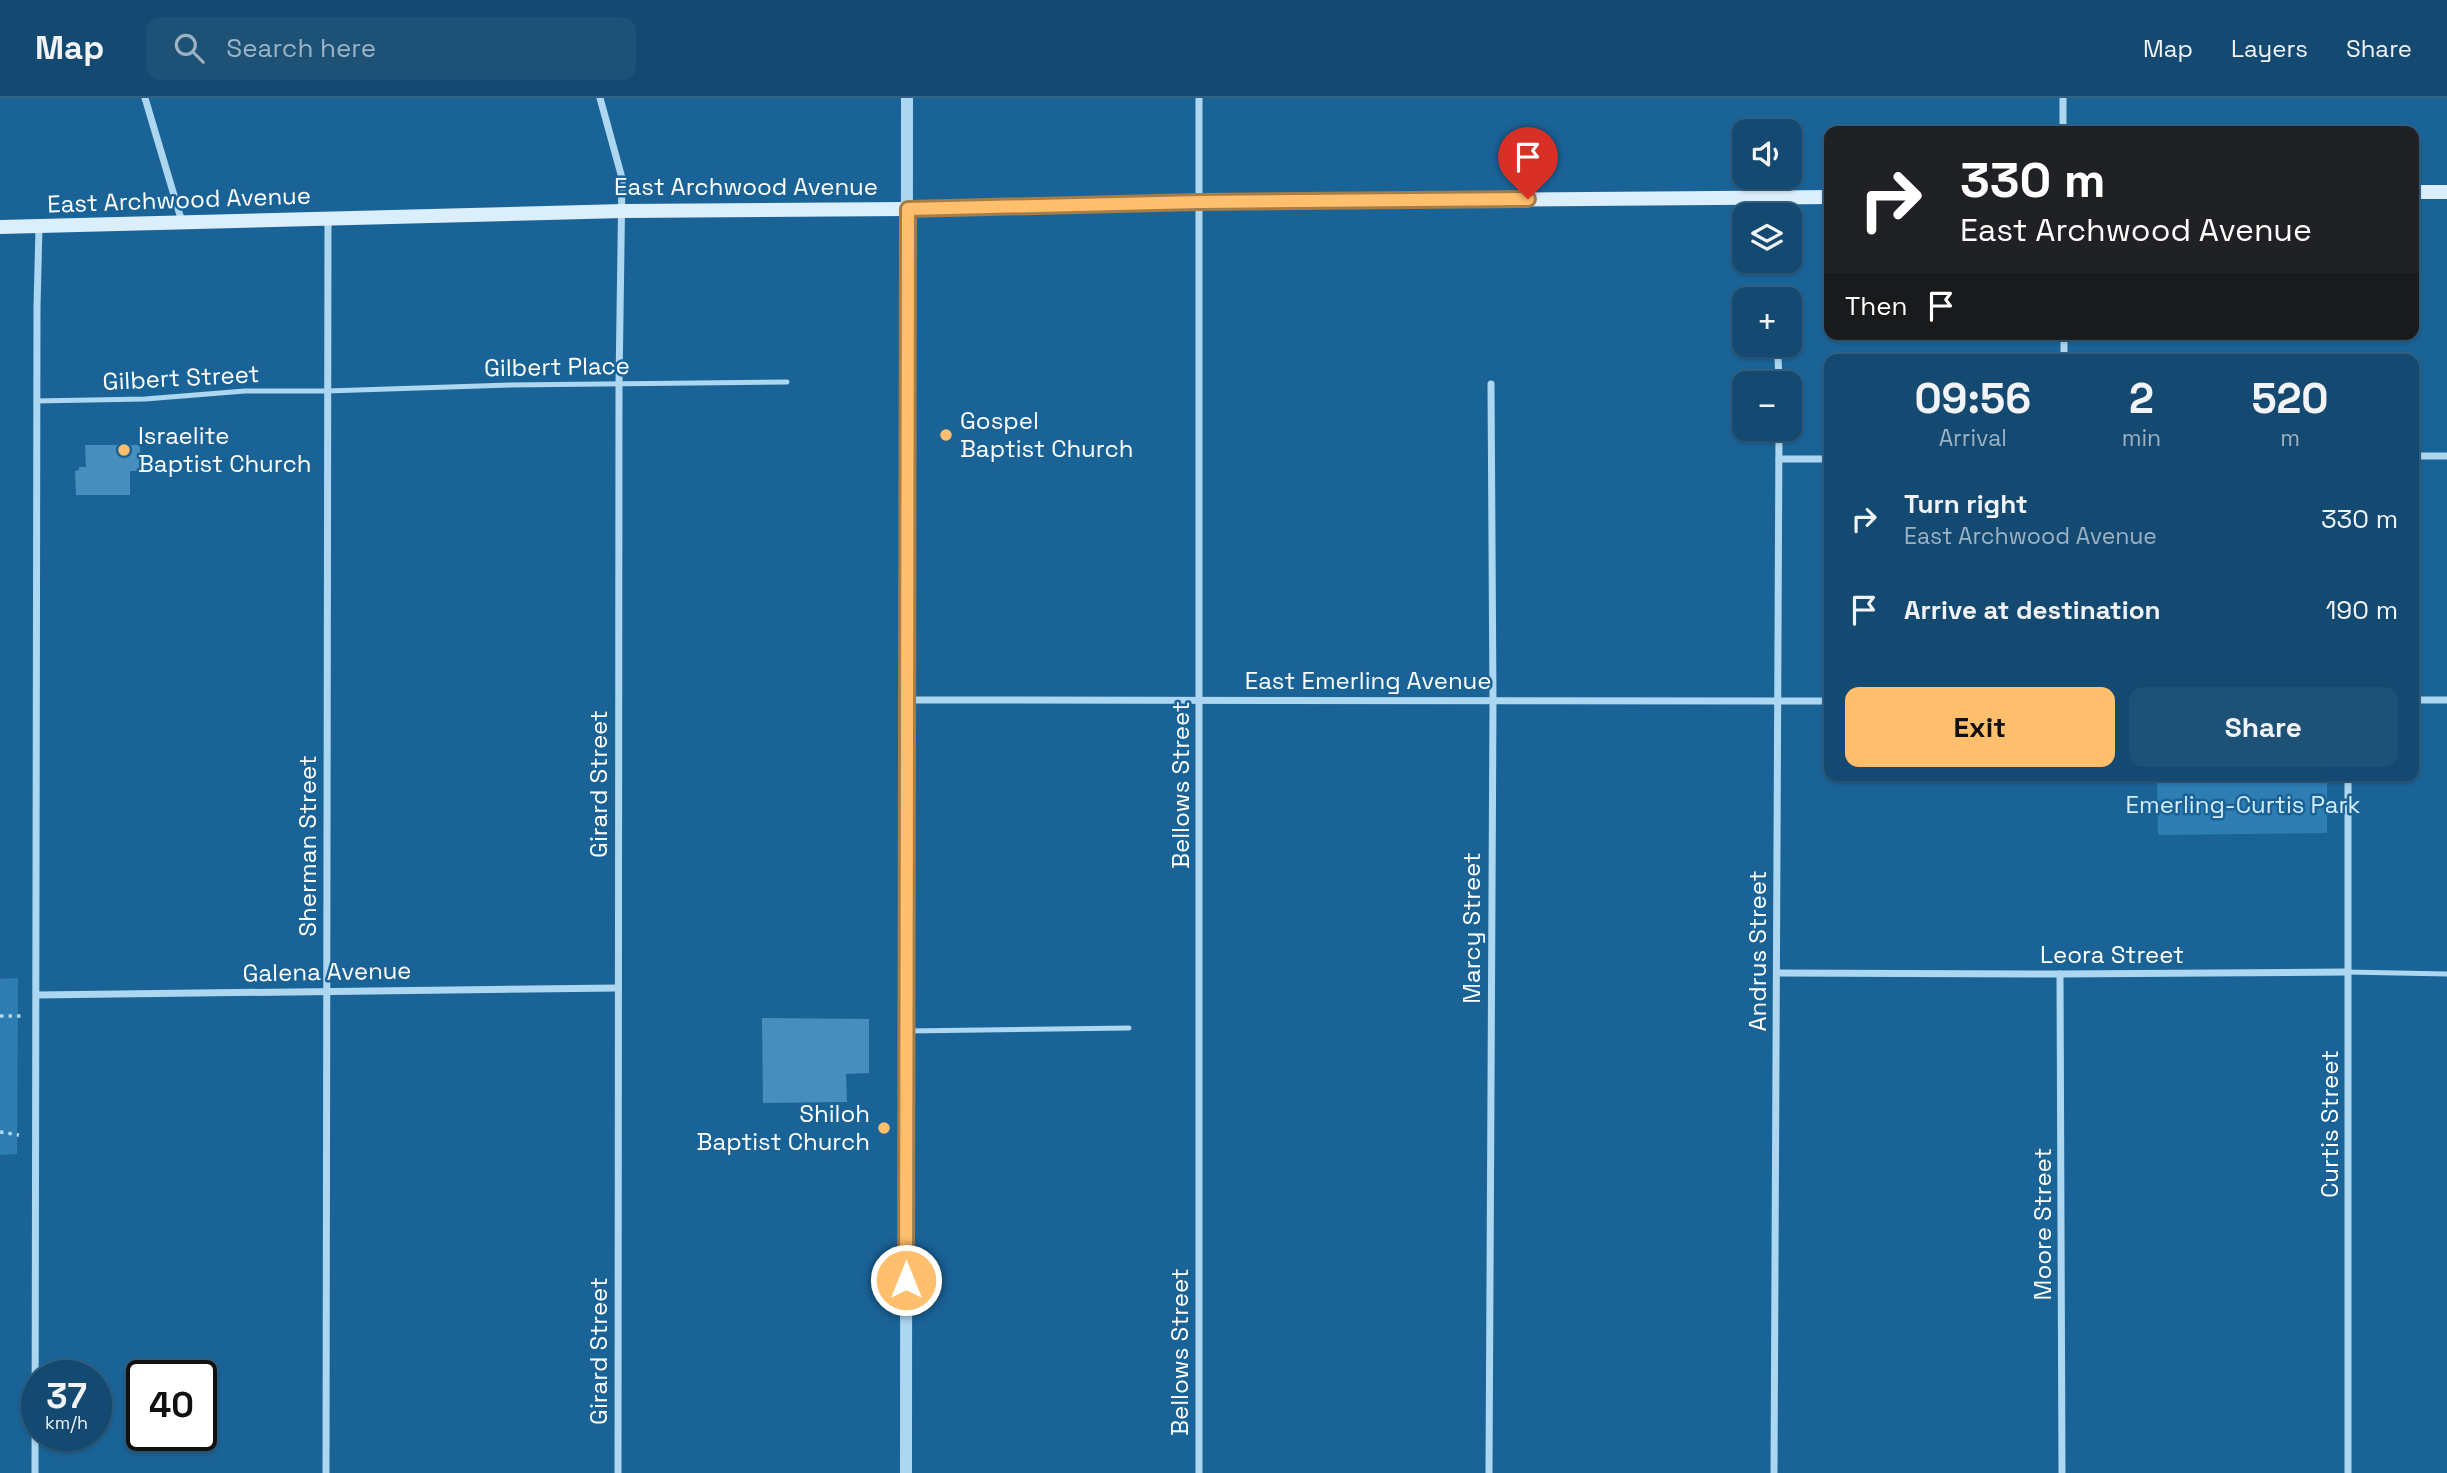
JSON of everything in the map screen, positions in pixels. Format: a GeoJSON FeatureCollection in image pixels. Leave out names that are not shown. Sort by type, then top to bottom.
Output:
{"type":"FeatureCollection","features":[{"type":"Feature","properties":{"kind":"main road"},"geometry":{"type":"LineString","coordinates":[[2419,192],[2447,192]]}},
{"type":"Feature","properties":{"kind":"main road","name":"East Archwood Avenue"},"geometry":{"type":"LineString","coordinates":[[0,227],[623,211],[908,209],[1199,202],[1824,197]]}},
{"type":"Feature","properties":{"kind":"street"},"geometry":{"type":"LineString","coordinates":[[145,98],[182,222]]}},
{"type":"Feature","properties":{"kind":"street","name":"Girard Street"},"geometry":{"type":"LineString","coordinates":[[600,98],[622,178],[623,211],[619,384],[618,1473]]}},
{"type":"Feature","properties":{"kind":"street"},"geometry":{"type":"LineString","coordinates":[[906,1473],[907,98]]}},
{"type":"Feature","properties":{"kind":"street","name":"Bellows Street"},"geometry":{"type":"LineString","coordinates":[[1199,98],[1199,1473]]}},
{"type":"Feature","properties":{"kind":"street"},"geometry":{"type":"LineString","coordinates":[[2063,98],[2063,126]]}},
{"type":"Feature","properties":{"kind":"street","name":"Sherman Street"},"geometry":{"type":"LineString","coordinates":[[326,1473],[328,218]]}},
{"type":"Feature","properties":{"kind":"street"},"geometry":{"type":"LineString","coordinates":[[35,1473],[36,401],[39,227]]}},
{"type":"Feature","properties":{"kind":"street"},"geometry":{"type":"LineString","coordinates":[[1779,357],[1779,371]]}},
{"type":"Feature","properties":{"kind":"street","name":"Marcy Street"},"geometry":{"type":"LineString","coordinates":[[1489,1473],[1493,701],[1491,384]]}},
{"type":"Feature","properties":{"kind":"street","name":"Andrus Street"},"geometry":{"type":"LineString","coordinates":[[1774,1473],[1779,441]]}},
{"type":"Feature","properties":{"kind":"street"},"geometry":{"type":"LineString","coordinates":[[2419,456],[2447,456]]}},
{"type":"Feature","properties":{"kind":"street"},"geometry":{"type":"LineString","coordinates":[[1779,459],[1824,459]]}},
{"type":"Feature","properties":{"kind":"street","name":"East Emerling Avenue"},"geometry":{"type":"LineString","coordinates":[[908,700],[1824,701]]}},
{"type":"Feature","properties":{"kind":"street"},"geometry":{"type":"LineString","coordinates":[[2419,700],[2447,700]]}},
{"type":"Feature","properties":{"kind":"street","name":"Curtis Street"},"geometry":{"type":"LineString","coordinates":[[2348,781],[2348,1473]]}},
{"type":"Feature","properties":{"kind":"street","name":"Leora Street"},"geometry":{"type":"LineString","coordinates":[[1777,973],[2347,972]]}},
{"type":"Feature","properties":{"kind":"street","name":"Moore Street"},"geometry":{"type":"LineString","coordinates":[[2060,974],[2063,1473]]}},
{"type":"Feature","properties":{"kind":"street","name":"Galena Avenue"},"geometry":{"type":"LineString","coordinates":[[37,995],[618,988]]}},
{"type":"Feature","properties":{"kind":"lane","name":"Gilbert Place"},"geometry":{"type":"LineString","coordinates":[[327,391],[787,382]]}},
{"type":"Feature","properties":{"kind":"lane","name":"Gilbert Street"},"geometry":{"type":"LineString","coordinates":[[36,401],[145,399],[245,391],[327,391]]}},
{"type":"Feature","properties":{"kind":"lane","name":"Leora Street"},"geometry":{"type":"LineString","coordinates":[[2347,972],[2447,974]]}},
{"type":"Feature","properties":{"kind":"lane"},"geometry":{"type":"LineString","coordinates":[[907,1031],[1129,1028]]}},
{"type":"Feature","properties":{"kind":"path"},"geometry":{"type":"LineString","coordinates":[[0,1016],[36,1016]]}},
{"type":"Feature","properties":{"kind":"path"},"geometry":{"type":"LineString","coordinates":[[0,1132],[19,1135]]}},
{"type":"Feature","properties":{"kind":"green space","name":"Emerling-Curtis Park"},"geometry":{"type":"Polygon","coordinates":[[[2157,781],[2327,781],[2327,833],[2158,835],[2157,781]]]}},
{"type":"Feature","properties":{"kind":"green space"},"geometry":{"type":"Polygon","coordinates":[[[18,978],[17,1154],[0,1155],[0,979],[18,978]]]}},
{"type":"Feature","properties":{"kind":"building"},"geometry":{"type":"Polygon","coordinates":[[[85,445],[140,445],[140,471],[130,471],[130,495],[76,495],[75,471],[79,470],[79,467],[86,467],[85,445]]]}},
{"type":"Feature","properties":{"kind":"building","name":"Shiloh Baptist Church"},"geometry":{"type":"Polygon","coordinates":[[[762,1018],[869,1019],[869,1073],[846,1074],[847,1102],[763,1103],[762,1018]]]}},
{"type":"Feature","properties":{"kind":"place","name":"Gospel Baptist Church"},"geometry":{"type":"Point","coordinates":[946,435]}},
{"type":"Feature","properties":{"kind":"place","name":"Israelite Baptist Church"},"geometry":{"type":"Point","coordinates":[124,450]}},
{"type":"Feature","properties":{"kind":"place","name":"Shiloh Baptist Church"},"geometry":{"type":"Point","coordinates":[884,1128]}},
{"type":"Feature","properties":{"kind":"route"},"geometry":{"type":"LineString","coordinates":[[906,1280],[908,209],[1199,202],[1528,199]]}}]}
